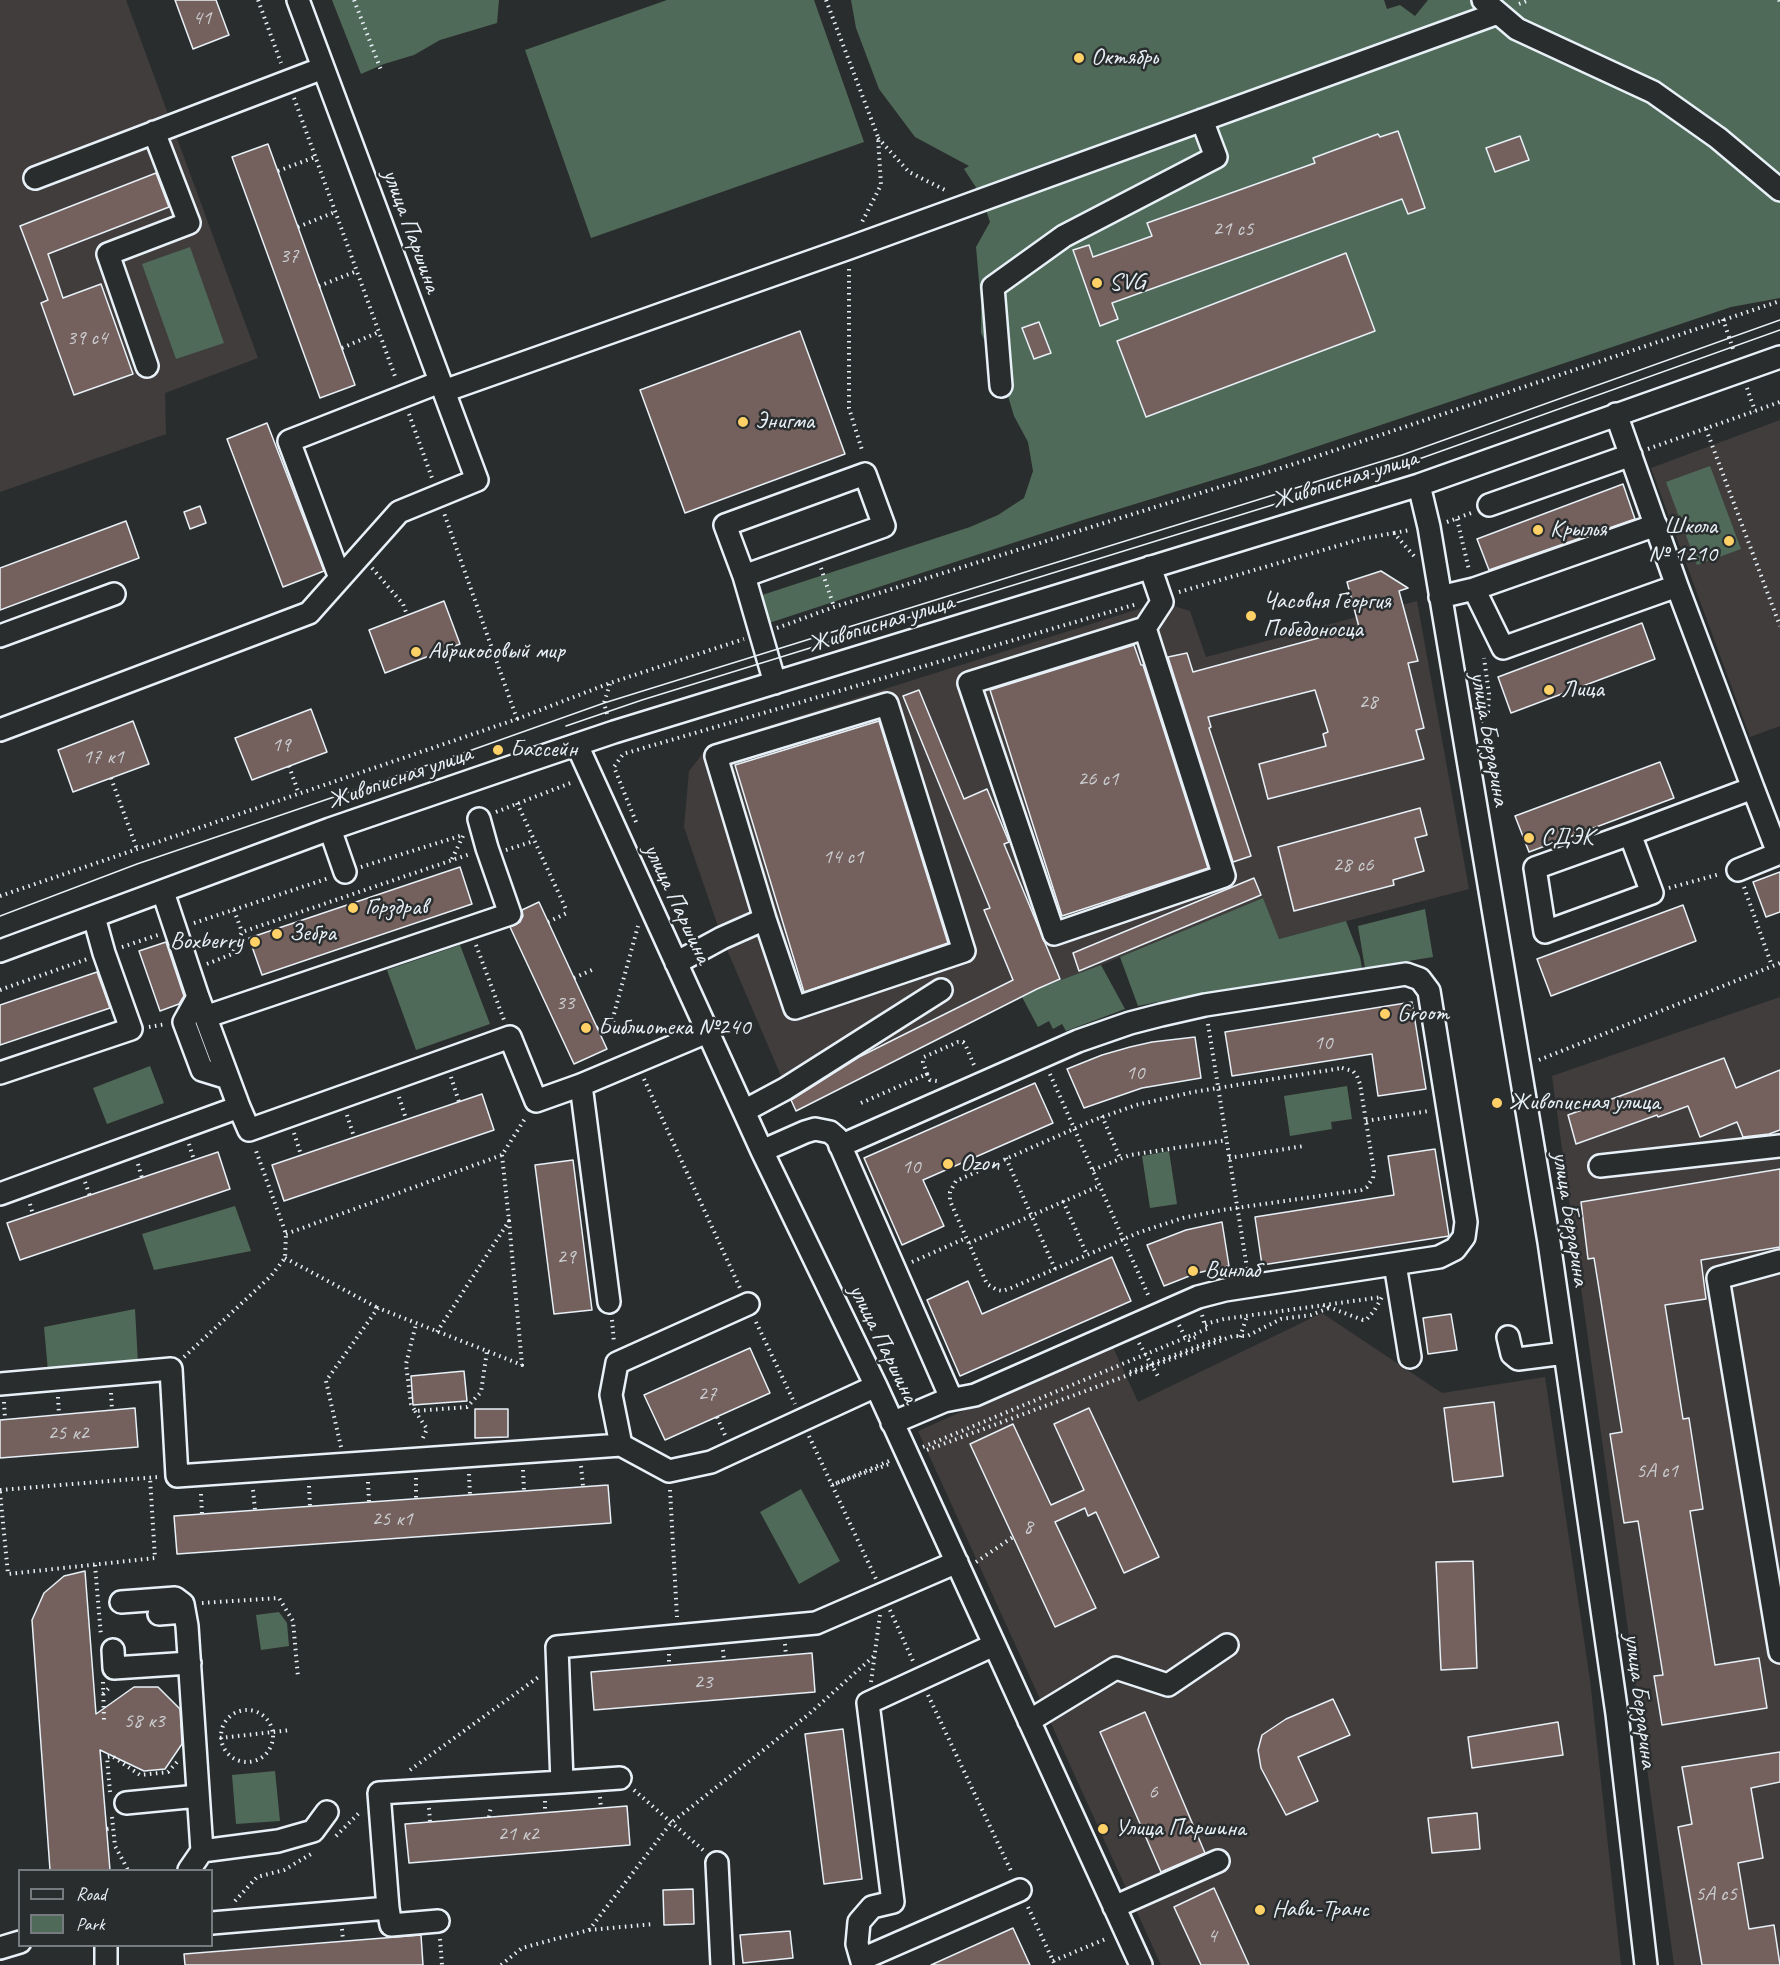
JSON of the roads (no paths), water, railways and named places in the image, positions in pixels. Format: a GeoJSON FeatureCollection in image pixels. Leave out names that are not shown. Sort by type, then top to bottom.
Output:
{"type":"FeatureCollection","features":[{"type":"Feature","properties":{"kind":"street","name":"улица Паршина"},"geometry":{"type":"LineString","coordinates":[[298,0],[477,480],[399,512],[340,578]]}},
{"type":"Feature","properties":{"kind":"street"},"geometry":{"type":"LineString","coordinates":[[0,730],[309,614],[340,578],[289,441],[849,248],[1202,120],[1491,6],[1517,29],[1653,92],[1718,138],[1780,190]]}},
{"type":"Feature","properties":{"kind":"street"},"geometry":{"type":"LineString","coordinates":[[35,178],[323,68]]}},
{"type":"Feature","properties":{"kind":"street"},"geometry":{"type":"LineString","coordinates":[[1001,386],[993,286],[1064,236],[1216,157],[1202,120]]}},
{"type":"Feature","properties":{"kind":"street"},"geometry":{"type":"LineString","coordinates":[[147,366],[108,254],[189,223],[154,132]]}},
{"type":"Feature","properties":{"kind":"street","name":"Живописная улица"},"geometry":{"type":"LineString","coordinates":[[0,951],[330,830],[578,745],[1419,484],[1780,357]]}},
{"type":"Feature","properties":{"kind":"street"},"geometry":{"type":"LineString","coordinates":[[1616,414],[1677,586],[1779,853],[1738,870]]}},
{"type":"Feature","properties":{"kind":"street"},"geometry":{"type":"LineString","coordinates":[[1489,505],[1630,455]]}},
{"type":"Feature","properties":{"kind":"street"},"geometry":{"type":"LineString","coordinates":[[744,576],[884,526],[865,474],[726,525],[744,576],[775,683]]}},
{"type":"Feature","properties":{"kind":"street","name":"улица Берзарина"},"geometry":{"type":"LineString","coordinates":[[1419,484],[1429,527],[1539,1183],[1617,1714],[1646,1965]]}},
{"type":"Feature","properties":{"kind":"street"},"geometry":{"type":"LineString","coordinates":[[1440,597],[1474,590],[1656,525]]}},
{"type":"Feature","properties":{"kind":"street"},"geometry":{"type":"LineString","coordinates":[[1145,628],[1224,876],[1054,934],[969,682],[1145,628],[1162,602],[1150,567]]}},
{"type":"Feature","properties":{"kind":"street"},"geometry":{"type":"LineString","coordinates":[[1474,590],[1503,648],[1677,586]]}},
{"type":"Feature","properties":{"kind":"street"},"geometry":{"type":"LineString","coordinates":[[0,636],[114,594]]}},
{"type":"Feature","properties":{"kind":"street"},"geometry":{"type":"LineString","coordinates":[[887,704],[963,951],[795,1008],[765,919],[716,756],[887,704]]}},
{"type":"Feature","properties":{"kind":"street","name":"улица Паршина"},"geometry":{"type":"LineString","coordinates":[[578,745],[762,1151],[876,1386],[957,1562],[1125,1930],[1136,1963]]}},
{"type":"Feature","properties":{"kind":"street"},"geometry":{"type":"LineString","coordinates":[[1630,834],[1652,893],[1545,932],[1534,868],[1753,788]]}},
{"type":"Feature","properties":{"kind":"street"},"geometry":{"type":"LineString","coordinates":[[228,1078],[202,1070],[184,1022],[201,1007],[510,914],[479,819]]}},
{"type":"Feature","properties":{"kind":"street"},"geometry":{"type":"LineString","coordinates":[[330,830],[345,872]]}},
{"type":"Feature","properties":{"kind":"street"},"geometry":{"type":"LineString","coordinates":[[163,892],[201,1007],[249,1130],[510,1037],[536,1101],[581,1085],[707,1032]]}},
{"type":"Feature","properties":{"kind":"street"},"geometry":{"type":"LineString","coordinates":[[0,1073],[131,1029],[94,917]]}},
{"type":"Feature","properties":{"kind":"street"},"geometry":{"type":"LineString","coordinates":[[676,963],[722,938],[765,919]]}},
{"type":"Feature","properties":{"kind":"street"},"geometry":{"type":"LineString","coordinates":[[840,1146],[1078,1041],[1130,1023],[1205,1005],[1407,975],[1420,980],[1429,991],[1466,1222],[1464,1238],[1449,1254],[1216,1292],[1187,1301],[975,1395],[951,1398],[892,1423]]}},
{"type":"Feature","properties":{"kind":"street"},"geometry":{"type":"LineString","coordinates":[[744,1112],[785,1089],[941,990]]}},
{"type":"Feature","properties":{"kind":"street"},"geometry":{"type":"LineString","coordinates":[[581,1085],[609,1302]]}},
{"type":"Feature","properties":{"kind":"street"},"geometry":{"type":"LineString","coordinates":[[0,1194],[239,1107]]}},
{"type":"Feature","properties":{"kind":"street"},"geometry":{"type":"LineString","coordinates":[[762,1151],[815,1129],[830,1132],[837,1138],[885,1227],[928,1324],[951,1398]]}},
{"type":"Feature","properties":{"kind":"street"},"geometry":{"type":"LineString","coordinates":[[1600,1166],[1780,1146]]}},
{"type":"Feature","properties":{"kind":"street"},"geometry":{"type":"LineString","coordinates":[[1780,1261],[1718,1278],[1780,1652]]}},
{"type":"Feature","properties":{"kind":"street"},"geometry":{"type":"LineString","coordinates":[[1395,1264],[1410,1358]]}},
{"type":"Feature","properties":{"kind":"street"},"geometry":{"type":"LineString","coordinates":[[621,1445],[611,1395],[617,1363],[748,1304]]}},
{"type":"Feature","properties":{"kind":"street"},"geometry":{"type":"LineString","coordinates":[[1508,1337],[1512,1354],[1518,1359],[1565,1353]]}},
{"type":"Feature","properties":{"kind":"street"},"geometry":{"type":"LineString","coordinates":[[0,1384],[171,1369],[177,1476],[621,1445],[669,1471],[711,1462],[876,1386]]}},
{"type":"Feature","properties":{"kind":"street"},"geometry":{"type":"LineString","coordinates":[[562,1782],[557,1647],[816,1623],[957,1562]]}},
{"type":"Feature","properties":{"kind":"street"},"geometry":{"type":"LineString","coordinates":[[121,1602],[175,1598],[184,1608],[190,1663],[188,1748],[198,1796],[197,1846],[189,1869]]}},
{"type":"Feature","properties":{"kind":"street"},"geometry":{"type":"LineString","coordinates":[[159,1614],[184,1608]]}},
{"type":"Feature","properties":{"kind":"street"},"geometry":{"type":"LineString","coordinates":[[994,1645],[868,1703],[893,1902],[872,1907],[859,1922],[857,1944],[862,1962],[1020,1890]]}},
{"type":"Feature","properties":{"kind":"street"},"geometry":{"type":"LineString","coordinates":[[1029,1721],[1116,1668],[1168,1685],[1227,1645]]}},
{"type":"Feature","properties":{"kind":"street"},"geometry":{"type":"LineString","coordinates":[[113,1650],[114,1668],[190,1663]]}},
{"type":"Feature","properties":{"kind":"street"},"geometry":{"type":"LineString","coordinates":[[438,1921],[391,1925],[379,1793],[620,1778]]}},
{"type":"Feature","properties":{"kind":"street"},"geometry":{"type":"LineString","coordinates":[[116,1807],[198,1796]]}},
{"type":"Feature","properties":{"kind":"street"},"geometry":{"type":"LineString","coordinates":[[197,1846],[278,1841],[313,1832],[327,1812]]}},
{"type":"Feature","properties":{"kind":"street"},"geometry":{"type":"LineString","coordinates":[[1114,1907],[1218,1861]]}},
{"type":"Feature","properties":{"kind":"street"},"geometry":{"type":"LineString","coordinates":[[717,1863],[722,1965]]}},
{"type":"Feature","properties":{"kind":"street"},"geometry":{"type":"LineString","coordinates":[[213,1923],[388,1908]]}},
{"type":"Feature","properties":{"kind":"street"},"geometry":{"type":"LineString","coordinates":[[0,1948],[18,1943]]}},
{"type":"Feature","properties":{"kind":"street"},"geometry":{"type":"LineString","coordinates":[[105,1947],[106,1965]]}},
{"type":"Feature","properties":{"kind":"tram line"},"geometry":{"type":"LineString","coordinates":[[0,916],[137,864],[604,703],[1402,455],[1780,320]]}},
{"type":"Feature","properties":{"kind":"tram line"},"geometry":{"type":"LineString","coordinates":[[566,726],[642,700],[1405,464],[1780,330]]}},
{"type":"Feature","properties":{"kind":"place","name":"Октябрь"},"geometry":{"type":"Point","coordinates":[1079,58]}},
{"type":"Feature","properties":{"kind":"place","name":"SVG"},"geometry":{"type":"Point","coordinates":[1097,283]}},
{"type":"Feature","properties":{"kind":"place","name":"Энигма"},"geometry":{"type":"Point","coordinates":[743,422]}},
{"type":"Feature","properties":{"kind":"place","name":"Крылья"},"geometry":{"type":"Point","coordinates":[1538,530]}},
{"type":"Feature","properties":{"kind":"place","name":"Школа № 1210"},"geometry":{"type":"Point","coordinates":[1729,541]}},
{"type":"Feature","properties":{"kind":"place","name":"Часовня Георгия Победоносца"},"geometry":{"type":"Point","coordinates":[1251,616]}},
{"type":"Feature","properties":{"kind":"place","name":"Абрикосовый мир"},"geometry":{"type":"Point","coordinates":[416,652]}},
{"type":"Feature","properties":{"kind":"place","name":"Лица"},"geometry":{"type":"Point","coordinates":[1549,690]}},
{"type":"Feature","properties":{"kind":"place","name":"Бассейн"},"geometry":{"type":"Point","coordinates":[498,750]}},
{"type":"Feature","properties":{"kind":"place","name":"СДЭК"},"geometry":{"type":"Point","coordinates":[1529,838]}},
{"type":"Feature","properties":{"kind":"place","name":"Горздрав"},"geometry":{"type":"Point","coordinates":[353,908]}},
{"type":"Feature","properties":{"kind":"place","name":"Зебра"},"geometry":{"type":"Point","coordinates":[277,934]}},
{"type":"Feature","properties":{"kind":"place","name":"Boxberry"},"geometry":{"type":"Point","coordinates":[255,942]}},
{"type":"Feature","properties":{"kind":"place","name":"Groom"},"geometry":{"type":"Point","coordinates":[1385,1014]}},
{"type":"Feature","properties":{"kind":"place","name":"Библиотека №240"},"geometry":{"type":"Point","coordinates":[586,1028]}},
{"type":"Feature","properties":{"kind":"place","name":"Живописная улица"},"geometry":{"type":"Point","coordinates":[1497,1103]}},
{"type":"Feature","properties":{"kind":"place","name":"Ozon"},"geometry":{"type":"Point","coordinates":[948,1164]}},
{"type":"Feature","properties":{"kind":"place","name":"Винлаб"},"geometry":{"type":"Point","coordinates":[1193,1271]}},
{"type":"Feature","properties":{"kind":"place","name":"Улица Паршина"},"geometry":{"type":"Point","coordinates":[1103,1829]}},
{"type":"Feature","properties":{"kind":"place","name":"Нави-Транс"},"geometry":{"type":"Point","coordinates":[1260,1910]}}]}
